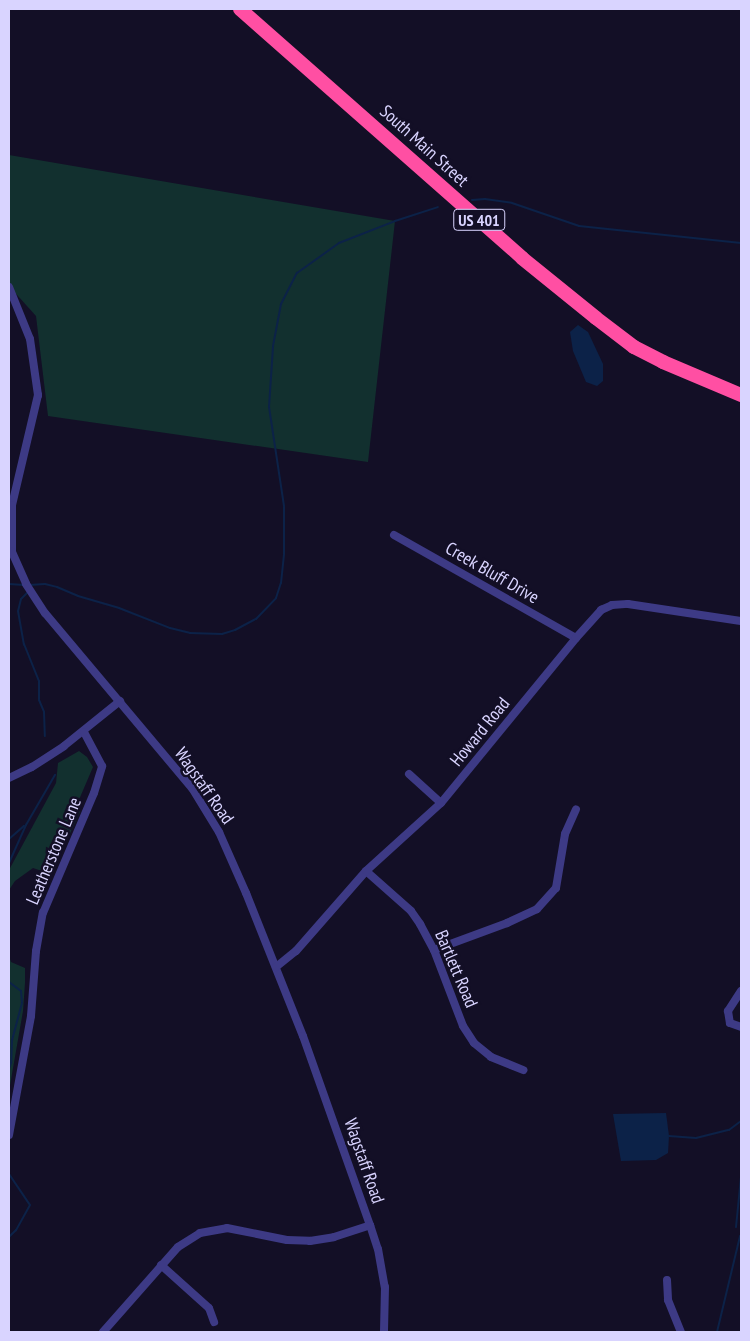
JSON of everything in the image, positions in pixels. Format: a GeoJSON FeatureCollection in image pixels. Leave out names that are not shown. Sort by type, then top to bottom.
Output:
{"type":"FeatureCollection","features":[{"type":"Feature","properties":{"kind":"highway","name":"South Main Street"},"geometry":{"type":"LineString","coordinates":[[240,9],[522,258],[596,318],[634,347],[662,362],[741,395]]}},
{"type":"Feature","properties":{"kind":"street","name":"Wagstaff Road"},"geometry":{"type":"LineString","coordinates":[[9,287],[30,339],[38,395],[33,424],[11,493],[12,552],[26,584],[45,613],[192,788],[214,825],[235,867],[326,1098],[370,1225],[384,1280],[384,1332]]}},
{"type":"Feature","properties":{"kind":"street","name":"Creek Bluff Drive"},"geometry":{"type":"LineString","coordinates":[[394,535],[576,638]]}},
{"type":"Feature","properties":{"kind":"street","name":"Howard Road"},"geometry":{"type":"LineString","coordinates":[[276,967],[296,951],[366,871],[441,803],[601,610],[612,605],[628,604],[659,607],[741,621]]}},
{"type":"Feature","properties":{"kind":"street"},"geometry":{"type":"LineString","coordinates":[[9,778],[32,767],[84,732],[120,702]]}},
{"type":"Feature","properties":{"kind":"street","name":"Leatherstone Lane"},"geometry":{"type":"LineString","coordinates":[[9,1135],[31,1016],[36,951],[43,913],[94,793],[102,766],[84,732]]}},
{"type":"Feature","properties":{"kind":"street"},"geometry":{"type":"LineString","coordinates":[[408,774],[441,803]]}},
{"type":"Feature","properties":{"kind":"street"},"geometry":{"type":"LineString","coordinates":[[434,950],[508,923],[537,909],[556,888],[566,834],[576,810]]}},
{"type":"Feature","properties":{"kind":"street","name":"Bartlett Road"},"geometry":{"type":"LineString","coordinates":[[366,871],[411,911],[420,924],[434,950],[463,1026],[474,1043],[491,1058],[523,1070]]}},
{"type":"Feature","properties":{"kind":"street"},"geometry":{"type":"LineString","coordinates":[[741,991],[728,1011],[730,1024],[741,1027]]}},
{"type":"Feature","properties":{"kind":"street"},"geometry":{"type":"LineString","coordinates":[[102,1332],[161,1265],[178,1247],[192,1236],[218,1228],[300,1242],[323,1240],[370,1225]]}},
{"type":"Feature","properties":{"kind":"street"},"geometry":{"type":"LineString","coordinates":[[161,1265],[209,1308],[214,1322]]}},
{"type":"Feature","properties":{"kind":"street"},"geometry":{"type":"LineString","coordinates":[[667,1280],[668,1300],[681,1332]]}},
{"type":"Feature","properties":{"kind":"green space"},"geometry":{"type":"Polygon","coordinates":[[[9,155],[395,221],[368,462],[48,416],[36,316],[9,286],[9,155]]]}},
{"type":"Feature","properties":{"kind":"green space"},"geometry":{"type":"Polygon","coordinates":[[[79,751],[87,757],[93,767],[78,802],[80,812],[51,874],[33,868],[15,881],[9,890],[9,870],[56,783],[58,763],[79,751]]]}},
{"type":"Feature","properties":{"kind":"green space"},"geometry":{"type":"Polygon","coordinates":[[[9,956],[11,962],[25,968],[25,983],[23,1011],[9,1091],[9,956]]]}},
{"type":"Feature","properties":{"kind":"water"},"geometry":{"type":"Polygon","coordinates":[[[578,325],[588,332],[603,364],[603,381],[597,386],[586,382],[573,351],[570,332],[578,325]]]}},
{"type":"Feature","properties":{"kind":"water"},"geometry":{"type":"Polygon","coordinates":[[[666,1113],[669,1136],[668,1153],[656,1160],[621,1161],[613,1114],[666,1113]]]}},
{"type":"Feature","properties":{"kind":"waterway"},"geometry":{"type":"LineString","coordinates":[[472,200],[485,199],[512,203],[579,226],[741,243]]}},
{"type":"Feature","properties":{"kind":"waterway"},"geometry":{"type":"LineString","coordinates":[[29,585],[45,584],[57,587],[170,628],[190,633],[222,634],[235,630],[256,619],[276,598],[281,583],[284,554],[284,506],[269,407],[273,346],[281,304],[297,273],[339,243],[395,221],[438,207]]}},
{"type":"Feature","properties":{"kind":"waterway"},"geometry":{"type":"LineString","coordinates":[[9,584],[24,585]]}},
{"type":"Feature","properties":{"kind":"waterway"},"geometry":{"type":"LineString","coordinates":[[29,591],[21,599],[18,611],[24,644],[39,681],[39,700],[44,712],[45,736]]}},
{"type":"Feature","properties":{"kind":"waterway"},"geometry":{"type":"LineString","coordinates":[[9,863],[26,825],[55,775]]}},
{"type":"Feature","properties":{"kind":"waterway"},"geometry":{"type":"LineString","coordinates":[[9,839],[24,826]]}},
{"type":"Feature","properties":{"kind":"waterway"},"geometry":{"type":"LineString","coordinates":[[9,982],[21,991],[22,1003],[12,1040],[9,1069]]}},
{"type":"Feature","properties":{"kind":"waterway"},"geometry":{"type":"LineString","coordinates":[[669,1136],[696,1138],[729,1130],[741,1121]]}},
{"type":"Feature","properties":{"kind":"waterway"},"geometry":{"type":"LineString","coordinates":[[9,1174],[30,1205],[16,1230],[9,1237]]}},
{"type":"Feature","properties":{"kind":"waterway"},"geometry":{"type":"LineString","coordinates":[[736,1227],[741,1177]]}},
{"type":"Feature","properties":{"kind":"waterway"},"geometry":{"type":"LineString","coordinates":[[717,1332],[740,1236]]}}]}
